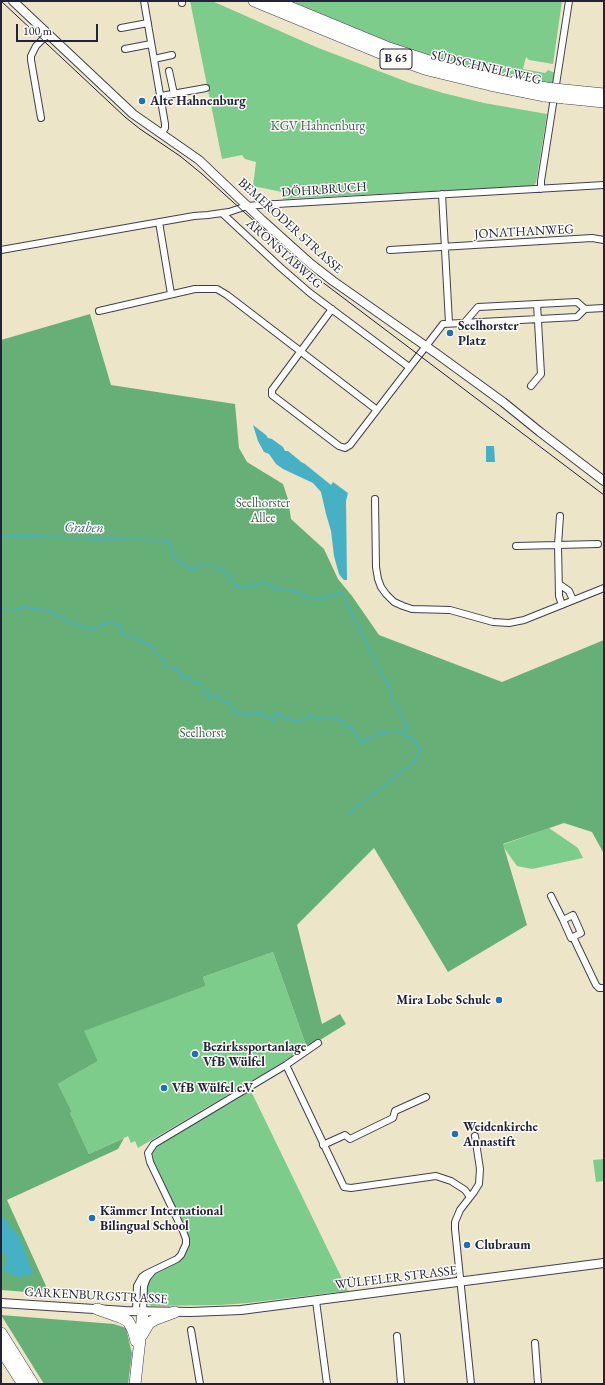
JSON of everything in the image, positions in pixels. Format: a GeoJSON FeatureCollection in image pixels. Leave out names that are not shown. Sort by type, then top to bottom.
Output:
{"type":"FeatureCollection","features":[{"type":"Feature","properties":{"kind":"highway","name":"SÜDSCHNELLWEG"},"geometry":{"type":"LineString","coordinates":[[254,1],[385,55],[428,70],[490,85],[564,94],[604,102]]}},
{"type":"Feature","properties":{"kind":"highway","name":"SÜDSCHNELLWEG"},"geometry":{"type":"LineString","coordinates":[[275,1],[389,48],[432,62],[546,92]]}},
{"type":"Feature","properties":{"kind":"highway","name":"SÜDSCHNELLWEG"},"geometry":{"type":"LineString","coordinates":[[564,94],[604,94]]}},
{"type":"Feature","properties":{"kind":"highway"},"geometry":{"type":"LineString","coordinates":[[97,1309],[128,1321],[138,1341]]}},
{"type":"Feature","properties":{"kind":"highway"},"geometry":{"type":"LineString","coordinates":[[136,1384],[139,1312]]}},
{"type":"Feature","properties":{"kind":"highway"},"geometry":{"type":"LineString","coordinates":[[132,1384],[138,1341],[149,1323],[175,1312]]}},
{"type":"Feature","properties":{"kind":"highway"},"geometry":{"type":"LineString","coordinates":[[1,1333],[33,1384]]}},
{"type":"Feature","properties":{"kind":"highway"},"geometry":{"type":"LineString","coordinates":[[1,1350],[23,1384]]}},
{"type":"Feature","properties":{"kind":"main road","name":"BEMERODER STRASSE"},"geometry":{"type":"LineString","coordinates":[[12,1],[133,114],[199,160],[287,243],[333,281],[503,402],[604,481]]}},
{"type":"Feature","properties":{"kind":"main road","name":"WÜLFELER STRASSE"},"geometry":{"type":"LineString","coordinates":[[191,1312],[241,1310],[604,1263]]}},
{"type":"Feature","properties":{"kind":"main road","name":"GARKENBURGSTRASSE"},"geometry":{"type":"LineString","coordinates":[[1,1304],[139,1312],[191,1312]]}},
{"type":"Feature","properties":{"kind":"street"},"geometry":{"type":"LineString","coordinates":[[144,1],[165,124],[165,128],[161,134]]}},
{"type":"Feature","properties":{"kind":"street"},"geometry":{"type":"LineString","coordinates":[[541,188],[569,1]]}},
{"type":"Feature","properties":{"kind":"street"},"geometry":{"type":"LineString","coordinates":[[121,28],[148,23]]}},
{"type":"Feature","properties":{"kind":"street"},"geometry":{"type":"LineString","coordinates":[[41,118],[31,60],[36,46],[47,34]]}},
{"type":"Feature","properties":{"kind":"street"},"geometry":{"type":"LineString","coordinates":[[125,50],[151,44]]}},
{"type":"Feature","properties":{"kind":"street"},"geometry":{"type":"LineString","coordinates":[[154,59],[172,55]]}},
{"type":"Feature","properties":{"kind":"street"},"geometry":{"type":"LineString","coordinates":[[169,70],[174,94]]}},
{"type":"Feature","properties":{"kind":"street"},"geometry":{"type":"LineString","coordinates":[[161,96],[206,88]]}},
{"type":"Feature","properties":{"kind":"street","name":"DÖHRBRUCH"},"geometry":{"type":"LineString","coordinates":[[1,250],[159,222],[222,213],[247,206],[604,185]]}},
{"type":"Feature","properties":{"kind":"street"},"geometry":{"type":"LineString","coordinates":[[442,194],[449,323]]}},
{"type":"Feature","properties":{"kind":"street","name":"ARONSTABWEG"},"geometry":{"type":"LineString","coordinates":[[222,213],[310,293],[410,367]]}},
{"type":"Feature","properties":{"kind":"street"},"geometry":{"type":"LineString","coordinates":[[159,222],[171,294]]}},
{"type":"Feature","properties":{"kind":"street","name":"JONATHANWEG"},"geometry":{"type":"LineString","coordinates":[[390,250],[592,238],[604,240]]}},
{"type":"Feature","properties":{"kind":"street"},"geometry":{"type":"LineString","coordinates":[[99,311],[195,289],[217,289],[227,295],[377,410]]}},
{"type":"Feature","properties":{"kind":"street"},"geometry":{"type":"LineString","coordinates":[[465,322],[478,307],[577,302],[586,310]]}},
{"type":"Feature","properties":{"kind":"street"},"geometry":{"type":"LineString","coordinates":[[531,386],[541,374],[537,304]]}},
{"type":"Feature","properties":{"kind":"street"},"geometry":{"type":"LineString","coordinates":[[332,309],[272,390],[272,395],[339,446],[345,448],[350,445],[443,324],[577,317],[586,310],[604,308]]}},
{"type":"Feature","properties":{"kind":"street"},"geometry":{"type":"LineString","coordinates":[[375,499],[376,567],[378,579],[381,587],[394,602],[403,606],[412,609],[450,610],[493,622],[509,623],[524,620],[604,588]]}},
{"type":"Feature","properties":{"kind":"street"},"geometry":{"type":"LineString","coordinates":[[560,516],[558,545],[559,596],[562,606]]}},
{"type":"Feature","properties":{"kind":"street"},"geometry":{"type":"LineString","coordinates":[[516,546],[598,544]]}},
{"type":"Feature","properties":{"kind":"street"},"geometry":{"type":"LineString","coordinates":[[559,584],[569,591],[573,600]]}},
{"type":"Feature","properties":{"kind":"street"},"geometry":{"type":"LineString","coordinates":[[551,896],[596,985],[598,988],[604,988]]}},
{"type":"Feature","properties":{"kind":"street"},"geometry":{"type":"LineString","coordinates":[[563,920],[573,915],[581,932],[573,937]]}},
{"type":"Feature","properties":{"kind":"street"},"geometry":{"type":"LineString","coordinates":[[139,1312],[139,1282],[146,1274],[177,1259],[181,1255],[186,1244],[186,1239],[150,1162],[148,1152],[154,1144],[286,1065],[318,1043]]}},
{"type":"Feature","properties":{"kind":"street"},"geometry":{"type":"LineString","coordinates":[[286,1065],[344,1187],[351,1188],[436,1176],[451,1181],[465,1190],[470,1197]]}},
{"type":"Feature","properties":{"kind":"street"},"geometry":{"type":"LineString","coordinates":[[323,1145],[345,1135],[350,1139],[393,1118],[395,1111],[426,1096]]}},
{"type":"Feature","properties":{"kind":"street"},"geometry":{"type":"LineString","coordinates":[[471,1384],[455,1222],[460,1210],[479,1184],[480,1177],[475,1136]]}},
{"type":"Feature","properties":{"kind":"street"},"geometry":{"type":"LineString","coordinates":[[316,1301],[327,1384]]}},
{"type":"Feature","properties":{"kind":"street"},"geometry":{"type":"LineString","coordinates":[[191,1330],[200,1384]]}},
{"type":"Feature","properties":{"kind":"street"},"geometry":{"type":"LineString","coordinates":[[397,1336],[401,1384]]}},
{"type":"Feature","properties":{"kind":"street"},"geometry":{"type":"LineString","coordinates":[[535,1344],[538,1384]]}},
{"type":"Feature","properties":{"kind":"green space","name":"KGV Hahnenburg"},"geometry":{"type":"Polygon","coordinates":[[[190,1],[212,1],[316,47],[410,83],[484,103],[547,114],[536,183],[533,186],[283,199],[282,192],[253,186],[256,162],[245,159],[242,155],[222,159],[190,1]]]}},
{"type":"Feature","properties":{"kind":"green space"},"geometry":{"type":"Polygon","coordinates":[[[286,1],[562,1],[553,64],[529,60],[526,57],[523,69],[545,73],[548,70],[555,73],[553,84],[460,66],[365,35],[286,1]]]}},
{"type":"Feature","properties":{"kind":"green space","name":"Seelhorst"},"geometry":{"type":"Polygon","coordinates":[[[90,314],[111,385],[235,404],[239,448],[247,462],[283,484],[288,499],[291,519],[324,549],[338,579],[352,596],[379,635],[502,682],[604,640],[604,854],[592,832],[564,823],[503,844],[527,925],[448,972],[374,848],[297,925],[322,1024],[340,1014],[346,1024],[307,1048],[273,952],[203,977],[206,986],[84,1031],[98,1061],[58,1084],[72,1112],[70,1113],[89,1154],[124,1138],[118,1149],[7,1200],[46,1286],[40,1293],[1,1290],[1,340],[90,314]]]}},
{"type":"Feature","properties":{"kind":"green space"},"geometry":{"type":"Polygon","coordinates":[[[549,828],[578,848],[583,858],[532,869],[517,866],[502,845],[549,828]]]}},
{"type":"Feature","properties":{"kind":"green space","name":"Bezirkssportanlage VfB Wülfel"},"geometry":{"type":"Polygon","coordinates":[[[273,952],[307,1048],[138,1148],[135,1141],[131,1143],[128,1136],[89,1154],[70,1113],[72,1112],[58,1084],[98,1061],[83,1031],[206,986],[203,977],[273,952]]]}},
{"type":"Feature","properties":{"kind":"green space"},"geometry":{"type":"Polygon","coordinates":[[[250,1089],[348,1291],[248,1303],[151,1306],[148,1303],[147,1298],[148,1282],[155,1274],[179,1262],[188,1245],[188,1236],[152,1159],[151,1153],[155,1146],[250,1089]]]}},
{"type":"Feature","properties":{"kind":"green space"},"geometry":{"type":"Polygon","coordinates":[[[604,1159],[604,1181],[596,1182],[593,1160],[604,1159]]]}},
{"type":"Feature","properties":{"kind":"green space"},"geometry":{"type":"Polygon","coordinates":[[[1,1315],[114,1324],[126,1328],[132,1354],[128,1384],[44,1384],[1,1315]]]}},
{"type":"Feature","properties":{"kind":"water"},"geometry":{"type":"Polygon","coordinates":[[[253,425],[331,485],[333,482],[348,493],[346,501],[347,580],[344,580],[339,574],[334,556],[331,531],[321,492],[313,483],[283,469],[276,464],[269,454],[264,452],[258,441],[253,425]]]}},
{"type":"Feature","properties":{"kind":"water"},"geometry":{"type":"Polygon","coordinates":[[[486,446],[494,446],[495,462],[486,462],[486,446]]]}},
{"type":"Feature","properties":{"kind":"water"},"geometry":{"type":"Polygon","coordinates":[[[1,1215],[20,1238],[33,1274],[19,1277],[3,1271],[7,1257],[1,1251],[1,1215]]]}},
{"type":"Feature","properties":{"kind":"waterway","name":"Graben"},"geometry":{"type":"LineString","coordinates":[[1,536],[168,540],[174,558],[193,570],[202,565],[217,566],[228,574],[237,586],[249,587],[260,583],[265,583],[276,588],[293,591],[311,599],[321,599],[341,592],[381,673],[388,683],[392,698],[408,728],[401,732]]}},
{"type":"Feature","properties":{"kind":"waterway"},"geometry":{"type":"LineString","coordinates":[[1,609],[15,610],[24,607],[48,610],[75,625],[92,629],[108,623],[120,624],[120,634],[137,639],[152,646],[155,652],[164,660],[166,667],[179,669],[181,676],[188,676],[190,681],[201,683],[202,692],[209,691],[209,698],[221,695],[222,701],[231,703],[232,710],[247,715],[259,712],[274,721],[274,713],[293,721],[301,721],[308,715],[316,719],[328,717],[343,721],[344,727],[350,726],[362,743],[378,733],[397,731],[415,740],[421,750],[413,763],[348,814]]}},
{"type":"Feature","properties":{"kind":"tram line"},"geometry":{"type":"LineString","coordinates":[[1,1],[125,117],[180,156],[202,174],[317,278],[604,495]]}},
{"type":"Feature","properties":{"kind":"place","name":"Alte Hahnenburg"},"geometry":{"type":"Point","coordinates":[142,101]}},
{"type":"Feature","properties":{"kind":"place","name":"Seelhorster Platz"},"geometry":{"type":"Point","coordinates":[450,333]}},
{"type":"Feature","properties":{"kind":"place","name":"Mira Lobe Schule"},"geometry":{"type":"Point","coordinates":[499,1000]}},
{"type":"Feature","properties":{"kind":"place","name":"Bezirkssportanlage VfB Wülfel"},"geometry":{"type":"Point","coordinates":[195,1054]}},
{"type":"Feature","properties":{"kind":"place","name":"VfB Wülfel e.V."},"geometry":{"type":"Point","coordinates":[164,1088]}},
{"type":"Feature","properties":{"kind":"place","name":"Weidenkirche Annastift"},"geometry":{"type":"Point","coordinates":[455,1134]}},
{"type":"Feature","properties":{"kind":"place","name":"Kämmer International Bilingual School"},"geometry":{"type":"Point","coordinates":[92,1218]}},
{"type":"Feature","properties":{"kind":"place","name":"Clubraum"},"geometry":{"type":"Point","coordinates":[467,1245]}},
{"type":"Feature","properties":{"kind":"park label","name":"Seelhorster Allee"},"geometry":{"type":"Point","coordinates":[263,510]}}]}
